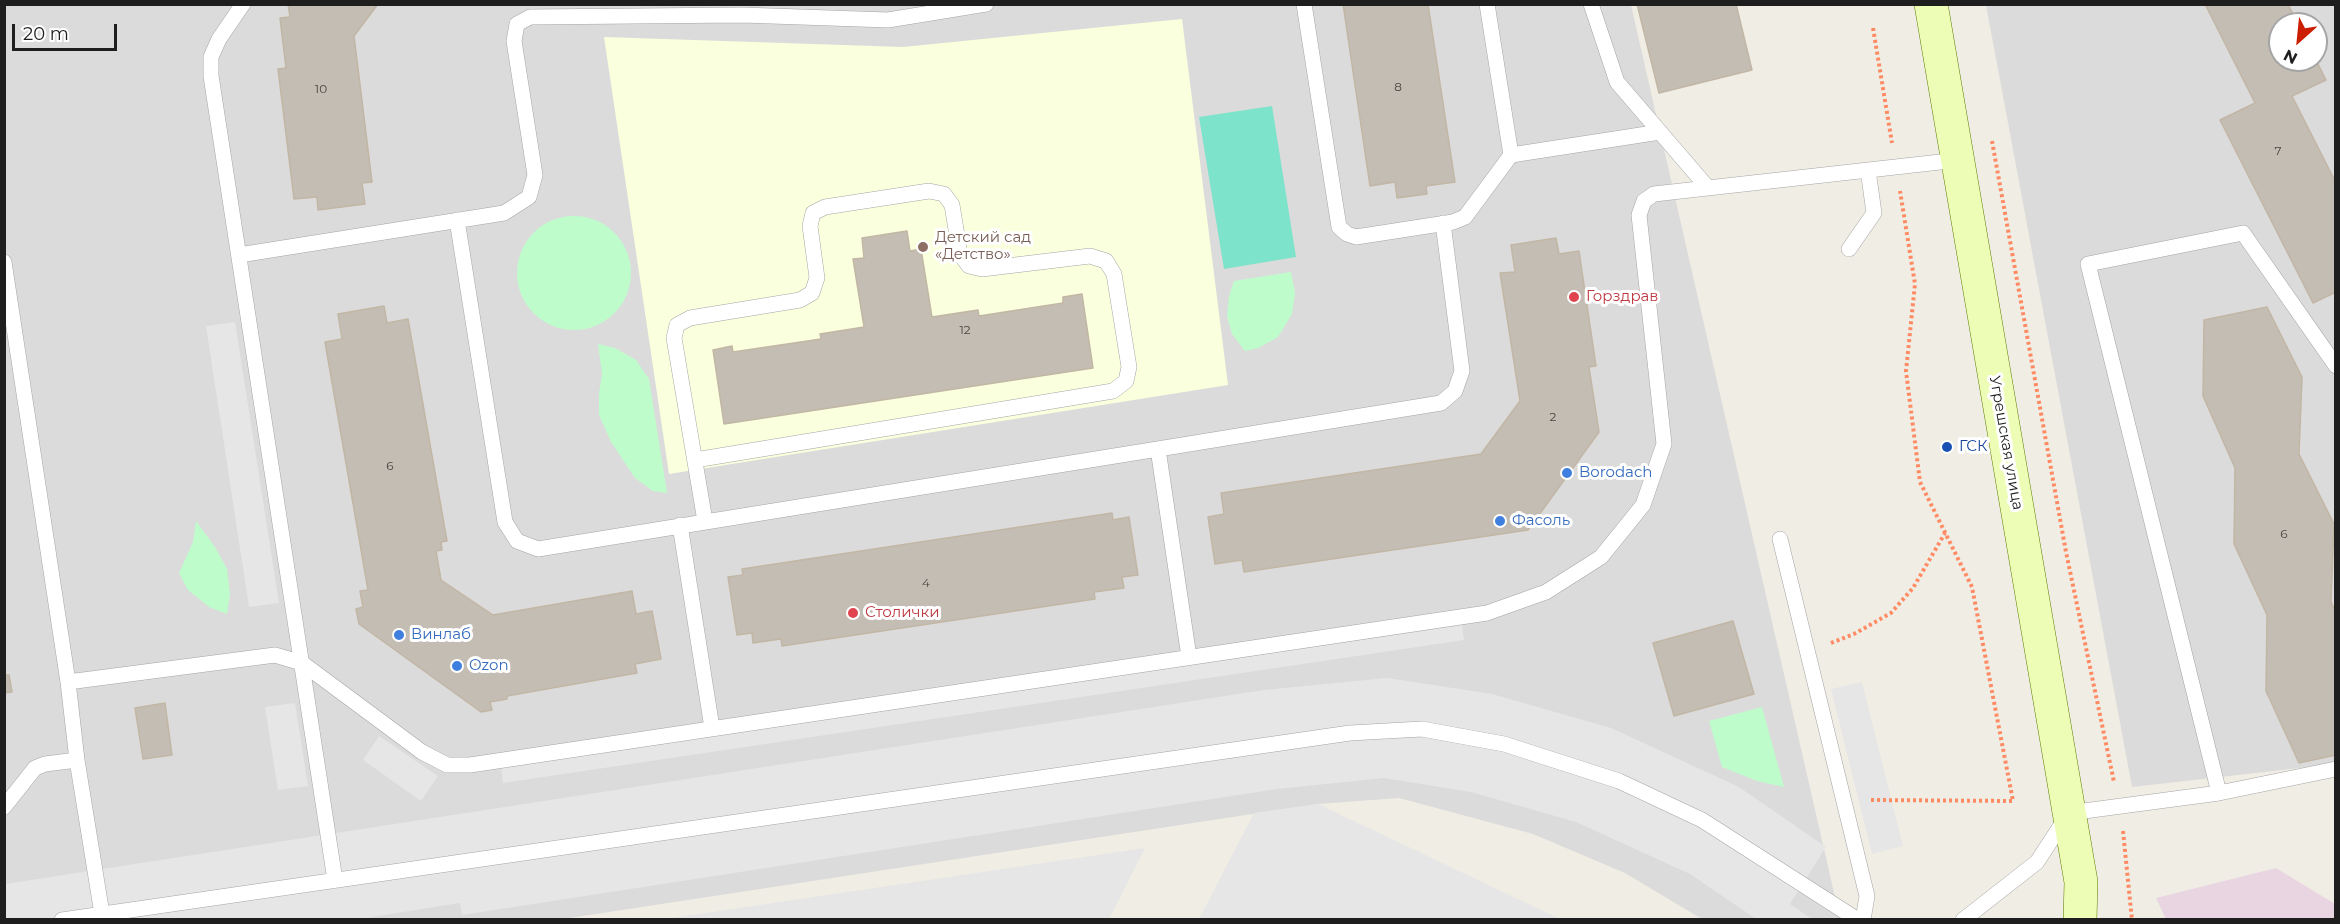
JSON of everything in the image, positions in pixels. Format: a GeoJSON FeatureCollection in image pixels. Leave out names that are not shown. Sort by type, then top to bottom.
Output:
{"type":"FeatureCollection","features":[{"type":"Feature","properties":{"kind":"main road","name":"Угрешская улица"},"geometry":{"type":"LineString","coordinates":[[1931,4],[2081,882],[2080,920]]}},
{"type":"Feature","properties":{"kind":"main road","name":"Угрешская улица"},"geometry":{"type":"LineString","coordinates":[[2081,882],[2102,920]]}},
{"type":"Feature","properties":{"kind":"lane"},"geometry":{"type":"LineString","coordinates":[[243,4],[219,39],[211,57],[211,76],[335,880]]}},
{"type":"Feature","properties":{"kind":"lane"},"geometry":{"type":"LineString","coordinates":[[239,255],[504,213],[529,197],[536,175],[514,41],[517,24],[530,17],[742,15],[840,11],[888,20],[986,4]]}},
{"type":"Feature","properties":{"kind":"lane"},"geometry":{"type":"LineString","coordinates":[[1304,4],[1339,227],[1347,234],[1356,237],[1443,223],[1465,217],[1511,156],[1660,132]]}},
{"type":"Feature","properties":{"kind":"lane"},"geometry":{"type":"LineString","coordinates":[[1487,4],[1511,156]]}},
{"type":"Feature","properties":{"kind":"lane"},"geometry":{"type":"LineString","coordinates":[[1591,4],[1617,82],[1708,188]]}},
{"type":"Feature","properties":{"kind":"lane"},"geometry":{"type":"LineString","coordinates":[[68,682],[275,655],[302,663],[422,752],[447,765],[470,765],[1488,613],[1546,592],[1600,557],[1643,506],[1664,444],[1639,215],[1644,201],[1654,194],[1958,160]]}},
{"type":"Feature","properties":{"kind":"lane"},"geometry":{"type":"LineString","coordinates":[[1849,249],[1874,213],[1868,170]]}},
{"type":"Feature","properties":{"kind":"lane"},"geometry":{"type":"LineString","coordinates":[[695,460],[1113,391],[1126,381],[1129,367],[1114,274],[1106,261],[1090,256],[982,269],[969,266],[960,254],[952,205],[944,194],[929,191],[825,207],[813,213],[810,226],[817,278],[812,292],[800,300],[690,318],[677,325],[674,338],[705,521]]}},
{"type":"Feature","properties":{"kind":"lane"},"geometry":{"type":"LineString","coordinates":[[456,220],[505,522],[517,541],[538,549],[1441,403],[1455,391],[1462,371],[1443,223]]}},
{"type":"Feature","properties":{"kind":"lane"},"geometry":{"type":"LineString","coordinates":[[2219,793],[2088,264],[2243,233],[2336,366]]}},
{"type":"Feature","properties":{"kind":"lane"},"geometry":{"type":"LineString","coordinates":[[4,262],[68,682],[77,760],[102,914]]}},
{"type":"Feature","properties":{"kind":"lane"},"geometry":{"type":"LineString","coordinates":[[1158,449],[1189,657]]}},
{"type":"Feature","properties":{"kind":"lane"},"geometry":{"type":"LineString","coordinates":[[680,525],[712,728]]}},
{"type":"Feature","properties":{"kind":"lane"},"geometry":{"type":"LineString","coordinates":[[1780,539],[1867,896],[1863,920]]}},
{"type":"Feature","properties":{"kind":"lane"},"geometry":{"type":"LineString","coordinates":[[62,920],[1350,734],[1422,729],[1504,744],[1619,781],[1702,820],[1858,920]]}},
{"type":"Feature","properties":{"kind":"lane"},"geometry":{"type":"LineString","coordinates":[[4,807],[35,768],[45,764],[77,760]]}},
{"type":"Feature","properties":{"kind":"lane"},"geometry":{"type":"LineString","coordinates":[[1963,920],[2037,862],[2069,813],[2219,793],[2336,769]]}},
{"type":"Feature","properties":{"kind":"path"},"geometry":{"type":"LineString","coordinates":[[1844,800],[2013,801],[1972,587],[1920,482],[1906,371],[1915,284],[1873,28]]}},
{"type":"Feature","properties":{"kind":"path"},"geometry":{"type":"LineString","coordinates":[[1992,140],[2066,552],[2120,806],[2132,920]]}},
{"type":"Feature","properties":{"kind":"path"},"geometry":{"type":"LineString","coordinates":[[1808,652],[1854,634],[1892,613],[1913,588],[1945,533]]}},
{"type":"Feature","properties":{"kind":"shaded area"},"geometry":{"type":"Polygon","coordinates":[[[5,5],[1631,5],[1840,919],[1702,919],[1625,873],[1533,834],[1399,798],[1318,804],[563,919],[5,920],[5,5]]]}},
{"type":"Feature","properties":{"kind":"shaded area"},"geometry":{"type":"Polygon","coordinates":[[[1986,5],[2335,5],[2335,764],[2132,787],[1986,5]]]}},
{"type":"Feature","properties":{"kind":"shaded area","name":"Детский сад «Детство»"},"geometry":{"type":"Polygon","coordinates":[[[1182,19],[1228,385],[669,474],[604,37],[903,47],[1182,19]]]}},
{"type":"Feature","properties":{"kind":"shaded area"},"geometry":{"type":"Polygon","coordinates":[[[235,322],[279,603],[249,607],[206,326],[235,322]]]}},
{"type":"Feature","properties":{"kind":"shaded area"},"geometry":{"type":"Polygon","coordinates":[[[1462,625],[1464,640],[503,783],[501,768],[1462,625]]]}},
{"type":"Feature","properties":{"kind":"shaded area"},"geometry":{"type":"Polygon","coordinates":[[[1387,678],[1492,694],[1611,728],[1739,787],[1826,847],[1790,904],[1812,919],[1756,919],[1690,874],[1576,822],[1471,792],[1384,778],[1277,789],[462,915],[460,903],[353,920],[5,920],[5,884],[1264,690],[1387,678]]]}},
{"type":"Feature","properties":{"kind":"shaded area"},"geometry":{"type":"Polygon","coordinates":[[[1862,682],[1903,846],[1872,854],[1831,689],[1862,682]]]}},
{"type":"Feature","properties":{"kind":"shaded area"},"geometry":{"type":"Polygon","coordinates":[[[295,703],[308,786],[278,790],[265,707],[295,703]]]}},
{"type":"Feature","properties":{"kind":"shaded area"},"geometry":{"type":"Polygon","coordinates":[[[379,736],[438,776],[421,801],[363,760],[379,736]]]}},
{"type":"Feature","properties":{"kind":"shaded area"},"geometry":{"type":"Polygon","coordinates":[[[1318,804],[1560,919],[1199,919],[1254,813],[1318,804]]]}},
{"type":"Feature","properties":{"kind":"shaded area"},"geometry":{"type":"Polygon","coordinates":[[[1145,848],[1109,919],[665,919],[1145,848]]]}},
{"type":"Feature","properties":{"kind":"shaded area"},"geometry":{"type":"Polygon","coordinates":[[[2276,868],[2335,904],[2335,919],[2166,919],[2156,898],[2276,868]]]}},
{"type":"Feature","properties":{"kind":"green space"},"geometry":{"type":"Polygon","coordinates":[[[1272,106],[1296,257],[1224,269],[1199,117],[1272,106]]]}},
{"type":"Feature","properties":{"kind":"green space"},"geometry":{"type":"Polygon","coordinates":[[[574,216],[596,220],[614,233],[627,251],[631,273],[627,295],[614,313],[596,326],[574,330],[552,326],[534,313],[521,295],[517,273],[521,251],[534,233],[552,220],[574,216]]]}},
{"type":"Feature","properties":{"kind":"green space"},"geometry":{"type":"Polygon","coordinates":[[[1291,272],[1295,293],[1292,314],[1278,337],[1258,348],[1245,351],[1232,334],[1227,316],[1229,296],[1234,281],[1291,272]]]}},
{"type":"Feature","properties":{"kind":"green space"},"geometry":{"type":"Polygon","coordinates":[[[598,344],[615,348],[636,360],[649,379],[667,493],[653,491],[635,478],[611,442],[599,415],[602,374],[598,344]]]}},
{"type":"Feature","properties":{"kind":"green space"},"geometry":{"type":"Polygon","coordinates":[[[196,521],[215,547],[227,569],[230,594],[227,614],[209,607],[188,590],[179,573],[193,542],[196,521]]]}},
{"type":"Feature","properties":{"kind":"green space"},"geometry":{"type":"Polygon","coordinates":[[[1762,707],[1784,787],[1757,781],[1722,767],[1709,721],[1762,707]]]}},
{"type":"Feature","properties":{"kind":"building"},"geometry":{"type":"Polygon","coordinates":[[[288,4],[378,4],[354,36],[372,182],[362,183],[365,204],[318,210],[317,197],[294,199],[278,69],[286,68],[280,18],[290,17],[288,4]]]}},
{"type":"Feature","properties":{"kind":"building"},"geometry":{"type":"Polygon","coordinates":[[[1343,4],[1428,4],[1455,182],[1426,186],[1427,194],[1397,198],[1395,182],[1370,186],[1343,4]]]}},
{"type":"Feature","properties":{"kind":"building"},"geometry":{"type":"Polygon","coordinates":[[[1637,4],[1736,4],[1752,70],[1659,93],[1637,4]]]}},
{"type":"Feature","properties":{"kind":"building"},"geometry":{"type":"Polygon","coordinates":[[[2205,4],[2288,4],[2292,12],[2268,12],[2268,72],[2322,72],[2326,80],[2292,96],[2336,183],[2336,292],[2313,303],[2220,120],[2255,103],[2205,4]]]}},
{"type":"Feature","properties":{"kind":"building"},"geometry":{"type":"Polygon","coordinates":[[[907,231],[910,251],[921,249],[932,317],[978,310],[979,316],[1063,303],[1063,297],[1082,294],[1093,368],[724,424],[713,350],[732,346],[733,352],[821,339],[820,334],[864,327],[853,259],[864,258],[862,238],[907,231]]]}},
{"type":"Feature","properties":{"kind":"building"},"geometry":{"type":"Polygon","coordinates":[[[1556,238],[1559,254],[1579,251],[1596,366],[1589,367],[1599,432],[1528,530],[1244,572],[1242,560],[1215,564],[1208,517],[1224,514],[1221,493],[1481,454],[1520,401],[1500,273],[1515,272],[1511,245],[1556,238]]]}},
{"type":"Feature","properties":{"kind":"building"},"geometry":{"type":"Polygon","coordinates":[[[384,306],[387,323],[408,319],[447,541],[441,542],[442,550],[436,551],[441,580],[493,615],[632,591],[636,614],[652,611],[661,659],[635,664],[637,673],[507,696],[507,699],[490,702],[492,710],[481,712],[359,624],[356,609],[363,607],[360,591],[368,590],[325,342],[342,339],[338,314],[384,306]]]}},
{"type":"Feature","properties":{"kind":"building"},"geometry":{"type":"Polygon","coordinates":[[[2267,307],[2302,377],[2299,454],[2334,524],[2331,602],[2336,612],[2336,755],[2299,763],[2266,691],[2267,615],[2234,544],[2235,468],[2203,396],[2204,320],[2267,307]]]}},
{"type":"Feature","properties":{"kind":"building"},"geometry":{"type":"Polygon","coordinates":[[[1112,513],[1113,520],[1129,517],[1138,575],[1122,577],[1124,588],[1094,592],[1095,599],[782,646],[781,639],[753,643],[752,633],[737,635],[728,577],[743,575],[742,569],[1112,513]]]}},
{"type":"Feature","properties":{"kind":"building"},"geometry":{"type":"Polygon","coordinates":[[[1733,621],[1754,694],[1674,716],[1653,643],[1733,621]]]}},
{"type":"Feature","properties":{"kind":"building"},"geometry":{"type":"Polygon","coordinates":[[[4,675],[9,675],[12,692],[4,693],[4,675]]]}},
{"type":"Feature","properties":{"kind":"building"},"geometry":{"type":"Polygon","coordinates":[[[165,703],[172,755],[143,759],[135,708],[165,703]]]}},
{"type":"Feature","properties":{"kind":"place","name":"Детский сад «Детство»"},"geometry":{"type":"Point","coordinates":[923,247]}},
{"type":"Feature","properties":{"kind":"place","name":"Горздрав"},"geometry":{"type":"Point","coordinates":[1574,297]}},
{"type":"Feature","properties":{"kind":"place","name":"ГСК"},"geometry":{"type":"Point","coordinates":[1947,447]}},
{"type":"Feature","properties":{"kind":"place","name":"Borodach"},"geometry":{"type":"Point","coordinates":[1567,473]}},
{"type":"Feature","properties":{"kind":"place","name":"Фасоль"},"geometry":{"type":"Point","coordinates":[1500,521]}},
{"type":"Feature","properties":{"kind":"place","name":"Столички"},"geometry":{"type":"Point","coordinates":[853,613]}},
{"type":"Feature","properties":{"kind":"place","name":"Винлаб"},"geometry":{"type":"Point","coordinates":[399,635]}},
{"type":"Feature","properties":{"kind":"place","name":"Ozon"},"geometry":{"type":"Point","coordinates":[457,666]}}]}
